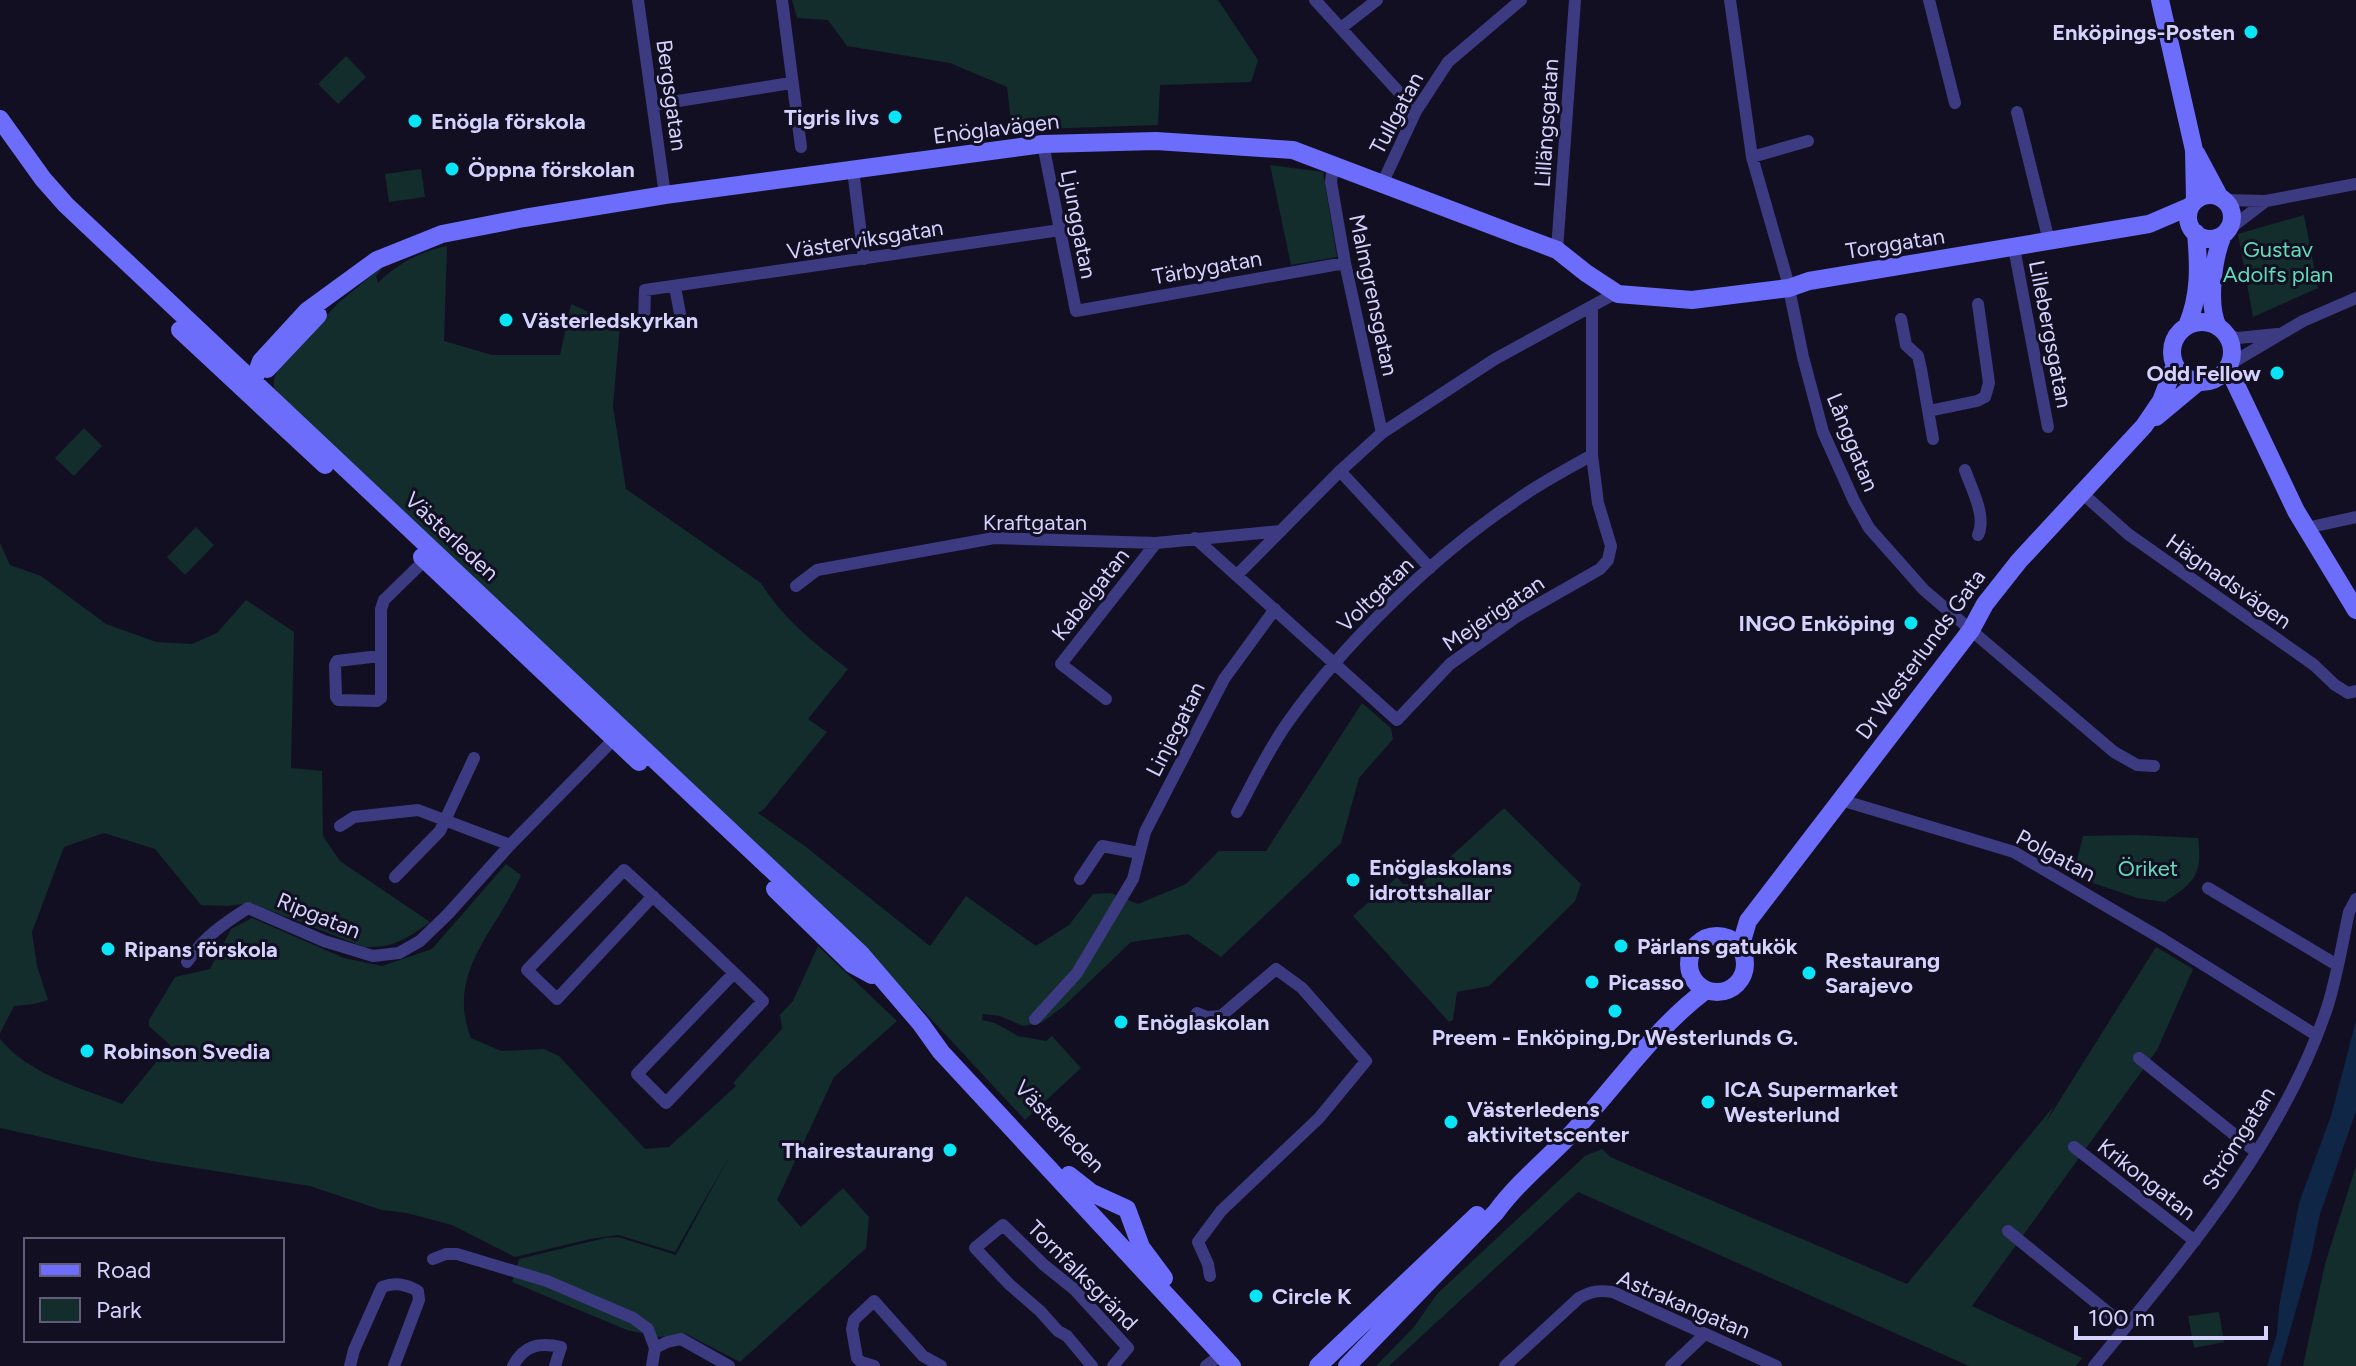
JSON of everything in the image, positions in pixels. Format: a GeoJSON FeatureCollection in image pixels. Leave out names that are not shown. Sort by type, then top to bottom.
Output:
{"type":"FeatureCollection","features":[{"type":"Feature","properties":{"kind":"street","name":"Bergsgatan"},"geometry":{"type":"LineString","coordinates":[[638,0],[665,195]]}},
{"type":"Feature","properties":{"kind":"street"},"geometry":{"type":"LineString","coordinates":[[782,0],[801,147]]}},
{"type":"Feature","properties":{"kind":"street"},"geometry":{"type":"LineString","coordinates":[[1315,0],[1416,111]]}},
{"type":"Feature","properties":{"kind":"street"},"geometry":{"type":"LineString","coordinates":[[1341,28],[1377,0]]}},
{"type":"Feature","properties":{"kind":"street","name":"Tullgatan"},"geometry":{"type":"LineString","coordinates":[[1382,184],[1416,111],[1448,62],[1521,0]]}},
{"type":"Feature","properties":{"kind":"street","name":"Lillängsgatan"},"geometry":{"type":"LineString","coordinates":[[1557,250],[1575,0]]}},
{"type":"Feature","properties":{"kind":"street","name":"Långgatan"},"geometry":{"type":"LineString","coordinates":[[1730,0],[1752,157],[1789,288],[1823,432],[1854,501],[1869,528],[1924,590],[2114,752],[2137,765],[2154,766]]}},
{"type":"Feature","properties":{"kind":"street"},"geometry":{"type":"LineString","coordinates":[[1929,0],[1955,103]]}},
{"type":"Feature","properties":{"kind":"street"},"geometry":{"type":"LineString","coordinates":[[2160,0],[2194,150],[2193,203],[2188,218],[2194,232],[2214,239],[2266,201]]}},
{"type":"Feature","properties":{"kind":"street"},"geometry":{"type":"LineString","coordinates":[[653,105],[791,83]]}},
{"type":"Feature","properties":{"kind":"street","name":"Lillebergsgatan"},"geometry":{"type":"LineString","coordinates":[[2017,112],[2049,241]]}},
{"type":"Feature","properties":{"kind":"street","name":"Västerleden"},"geometry":{"type":"LineString","coordinates":[[0,119],[43,179],[66,205],[249,385],[619,734],[852,964],[881,980],[921,1024],[941,1052],[1227,1360]]}},
{"type":"Feature","properties":{"kind":"street","name":"Västerleden"},"geometry":{"type":"LineString","coordinates":[[0,139],[59,213],[249,385]]}},
{"type":"Feature","properties":{"kind":"street","name":"Enöglavägen"},"geometry":{"type":"LineString","coordinates":[[249,385],[294,343],[316,318],[335,289],[396,250],[442,234],[665,195],[1043,144],[1156,141],[1293,150],[1557,250],[1616,293]]}},
{"type":"Feature","properties":{"kind":"street"},"geometry":{"type":"LineString","coordinates":[[1752,157],[1808,141]]}},
{"type":"Feature","properties":{"kind":"street","name":"Ljunggatan"},"geometry":{"type":"LineString","coordinates":[[1043,144],[1076,311]]}},
{"type":"Feature","properties":{"kind":"street"},"geometry":{"type":"LineString","coordinates":[[2194,150],[2232,211],[2217,251],[2211,306],[2231,344],[2229,366],[2306,528],[2356,610]]}},
{"type":"Feature","properties":{"kind":"street","name":"Malmgrensgatan"},"geometry":{"type":"LineString","coordinates":[[1333,165],[1331,182],[1345,263],[1382,433]]}},
{"type":"Feature","properties":{"kind":"street"},"geometry":{"type":"LineString","coordinates":[[853,170],[864,259]]}},
{"type":"Feature","properties":{"kind":"street"},"geometry":{"type":"LineString","coordinates":[[2193,203],[2207,195],[2266,201],[2356,184]]}},
{"type":"Feature","properties":{"kind":"street","name":"Torggatan"},"geometry":{"type":"LineString","coordinates":[[1616,293],[1692,300],[1789,288],[1809,281],[2149,224],[2193,203]]}},
{"type":"Feature","properties":{"kind":"street","name":"Torggatan"},"geometry":{"type":"LineString","coordinates":[[2149,224],[2194,232]]}},
{"type":"Feature","properties":{"kind":"street","name":"Västerviksgatan"},"geometry":{"type":"LineString","coordinates":[[675,287],[1060,230]]}},
{"type":"Feature","properties":{"kind":"street","name":"Dr Westerlunds Gata"},"geometry":{"type":"LineString","coordinates":[[1748,921],[1723,936],[1709,936],[1695,946],[1688,965],[1699,985],[1717,992],[1736,984],[1744,971],[1745,962],[1740,948],[1748,921],[1971,630],[1985,604],[2019,561],[2144,426],[2161,401],[2175,365],[2172,356],[2175,339],[2187,326],[2197,294],[2199,272],[2194,232]]}},
{"type":"Feature","properties":{"kind":"street","name":"Lillebergsgatan"},"geometry":{"type":"LineString","coordinates":[[2014,248],[2048,427]]}},
{"type":"Feature","properties":{"kind":"street","name":"Tärbygatan"},"geometry":{"type":"LineString","coordinates":[[1076,311],[1345,263]]}},
{"type":"Feature","properties":{"kind":"street"},"geometry":{"type":"LineString","coordinates":[[1237,575],[1382,433],[1495,359],[1616,293]]}},
{"type":"Feature","properties":{"kind":"street"},"geometry":{"type":"LineString","coordinates":[[2229,366],[2303,321],[2356,298]]}},
{"type":"Feature","properties":{"kind":"street"},"geometry":{"type":"LineString","coordinates":[[1929,411],[1985,397],[1989,383],[1978,304]]}},
{"type":"Feature","properties":{"kind":"street"},"geometry":{"type":"LineString","coordinates":[[1592,308],[1592,455]]}},
{"type":"Feature","properties":{"kind":"street"},"geometry":{"type":"LineString","coordinates":[[1901,319],[1906,345],[1918,356],[1933,439]]}},
{"type":"Feature","properties":{"kind":"street"},"geometry":{"type":"LineString","coordinates":[[2187,326],[2198,322],[2238,338],[2284,333]]}},
{"type":"Feature","properties":{"kind":"street"},"geometry":{"type":"LineString","coordinates":[[2175,365],[2180,373],[2243,400]]}},
{"type":"Feature","properties":{"kind":"street","name":"Dr Westerlunds Gata"},"geometry":{"type":"LineString","coordinates":[[2144,426],[2229,366]]}},
{"type":"Feature","properties":{"kind":"street","name":"Mejerigatan"},"geometry":{"type":"LineString","coordinates":[[1335,661],[1397,720],[1450,664],[1516,617],[1605,565],[1611,546],[1598,503],[1592,455]]}},
{"type":"Feature","properties":{"kind":"street","name":"Voltgatan"},"geometry":{"type":"LineString","coordinates":[[1237,812],[1286,725],[1335,661],[1430,568],[1514,501],[1592,455]]}},
{"type":"Feature","properties":{"kind":"street"},"geometry":{"type":"LineString","coordinates":[[1965,470],[1979,515],[1981,529],[1978,535]]}},
{"type":"Feature","properties":{"kind":"street"},"geometry":{"type":"LineString","coordinates":[[1340,471],[1430,568]]}},
{"type":"Feature","properties":{"kind":"street","name":"Hägnadsvägen"},"geometry":{"type":"LineString","coordinates":[[2083,494],[2128,534],[2314,665],[2335,685],[2348,693],[2356,691]]}},
{"type":"Feature","properties":{"kind":"street"},"geometry":{"type":"LineString","coordinates":[[2306,528],[2356,517]]}},
{"type":"Feature","properties":{"kind":"street","name":"Kraftgatan"},"geometry":{"type":"LineString","coordinates":[[796,586],[817,570],[994,538],[1156,543],[1281,531]]}},
{"type":"Feature","properties":{"kind":"street"},"geometry":{"type":"LineString","coordinates":[[1195,538],[1335,661]]}},
{"type":"Feature","properties":{"kind":"street","name":"Kabelgatan"},"geometry":{"type":"LineString","coordinates":[[1106,699],[1061,664],[1156,543]]}},
{"type":"Feature","properties":{"kind":"street"},"geometry":{"type":"LineString","coordinates":[[380,656],[337,661],[338,700],[377,701],[381,698],[380,656],[379,620],[384,600],[429,556]]}},
{"type":"Feature","properties":{"kind":"street","name":"Linjegatan"},"geometry":{"type":"LineString","coordinates":[[1035,1019],[1077,973],[1133,879],[1145,832],[1224,679],[1275,609]]}},
{"type":"Feature","properties":{"kind":"street","name":"Ripgatan"},"geometry":{"type":"LineString","coordinates":[[187,962],[200,942],[248,908],[324,941],[373,956],[399,953],[430,932],[619,734]]}},
{"type":"Feature","properties":{"kind":"street"},"geometry":{"type":"LineString","coordinates":[[395,877],[440,831],[474,758]]}},
{"type":"Feature","properties":{"kind":"street","name":"Polgatan"},"geometry":{"type":"LineString","coordinates":[[1841,800],[2014,852],[2316,1035]]}},
{"type":"Feature","properties":{"kind":"street"},"geometry":{"type":"LineString","coordinates":[[340,826],[354,817],[418,810],[510,845]]}},
{"type":"Feature","properties":{"kind":"street"},"geometry":{"type":"LineString","coordinates":[[1080,879],[1102,846],[1139,853]]}},
{"type":"Feature","properties":{"kind":"street"},"geometry":{"type":"LineString","coordinates":[[653,896],[557,999],[527,970],[624,870],[653,896],[734,973],[763,1001],[666,1103],[637,1074],[734,973]]}},
{"type":"Feature","properties":{"kind":"street"},"geometry":{"type":"LineString","coordinates":[[2208,888],[2337,965]]}},
{"type":"Feature","properties":{"kind":"street","name":"Strömgatan"},"geometry":{"type":"LineString","coordinates":[[2094,1366],[2195,1241],[2256,1152],[2297,1079],[2327,1007],[2349,912],[2356,899]]}},
{"type":"Feature","properties":{"kind":"street"},"geometry":{"type":"LineString","coordinates":[[1723,936],[1740,948]]}},
{"type":"Feature","properties":{"kind":"street"},"geometry":{"type":"LineString","coordinates":[[1197,1013],[1207,1017],[1221,1016],[1276,969],[1302,988],[1366,1061],[1319,1118],[1221,1211],[1205,1231],[1198,1242],[1210,1276]]}},
{"type":"Feature","properties":{"kind":"street","name":"Dr Westerlunds Gata"},"geometry":{"type":"LineString","coordinates":[[1512,1190],[1571,1134],[1699,985]]}},
{"type":"Feature","properties":{"kind":"street","name":"Västerleden"},"geometry":{"type":"LineString","coordinates":[[921,1024],[949,1044],[1063,1169],[1092,1193],[1127,1209],[1141,1247],[1167,1282],[1178,1305]]}},
{"type":"Feature","properties":{"kind":"street"},"geometry":{"type":"LineString","coordinates":[[2139,1058],[2256,1152]]}},
{"type":"Feature","properties":{"kind":"street","name":"Krikongatan"},"geometry":{"type":"LineString","coordinates":[[2074,1147],[2195,1241]]}},
{"type":"Feature","properties":{"kind":"street"},"geometry":{"type":"LineString","coordinates":[[1318,1366],[1486,1206],[1512,1190]]}},
{"type":"Feature","properties":{"kind":"street"},"geometry":{"type":"LineString","coordinates":[[1347,1366],[1496,1212],[1512,1190]]}},
{"type":"Feature","properties":{"kind":"street"},"geometry":{"type":"LineString","coordinates":[[1098,1222],[1101,1205],[1108,1200]]}},
{"type":"Feature","properties":{"kind":"street","name":"Tornfalksgränd"},"geometry":{"type":"LineString","coordinates":[[1092,1366],[1067,1336],[1058,1331],[975,1248],[1003,1225],[1074,1289],[1128,1348],[1116,1365]]}},
{"type":"Feature","properties":{"kind":"street"},"geometry":{"type":"LineString","coordinates":[[2008,1231],[2126,1327]]}},
{"type":"Feature","properties":{"kind":"street"},"geometry":{"type":"LineString","coordinates":[[433,1259],[457,1254],[563,1289],[633,1318],[648,1329],[655,1348],[652,1366]]}},
{"type":"Feature","properties":{"kind":"street"},"geometry":{"type":"LineString","coordinates":[[350,1366],[382,1287],[391,1283],[418,1291],[419,1300],[394,1366]]}},
{"type":"Feature","properties":{"kind":"street","name":"Astrakangatan"},"geometry":{"type":"LineString","coordinates":[[1505,1366],[1568,1307],[1590,1292],[1613,1292],[1776,1366]]}},
{"type":"Feature","properties":{"kind":"street"},"geometry":{"type":"LineString","coordinates":[[874,1366],[857,1358],[852,1329],[854,1320],[874,1301],[923,1356],[941,1366]]}},
{"type":"Feature","properties":{"kind":"street"},"geometry":{"type":"LineString","coordinates":[[1671,1366],[1704,1335]]}},
{"type":"Feature","properties":{"kind":"street"},"geometry":{"type":"LineString","coordinates":[[655,1348],[681,1339],[729,1366]]}},
{"type":"Feature","properties":{"kind":"street"},"geometry":{"type":"LineString","coordinates":[[513,1366],[517,1358],[537,1343],[561,1347],[555,1366]]}},
{"type":"Feature","properties":{"kind":"street"},"geometry":{"type":"LineString","coordinates":[[1206,1366],[1227,1360]]}},
{"type":"Feature","properties":{"kind":"green space"},"geometry":{"type":"Polygon","coordinates":[[[792,0],[1218,0],[1258,60],[1251,82],[1160,85],[1158,125],[1012,130],[1007,87],[950,63],[847,46],[828,20],[797,18],[792,0]]]}},
{"type":"Feature","properties":{"kind":"green space"},"geometry":{"type":"Polygon","coordinates":[[[346,56],[366,77],[338,104],[318,84],[346,56]]]}},
{"type":"Feature","properties":{"kind":"green space"},"geometry":{"type":"Polygon","coordinates":[[[1270,165],[1323,172],[1337,257],[1291,265],[1270,165]]]}},
{"type":"Feature","properties":{"kind":"green space"},"geometry":{"type":"Polygon","coordinates":[[[421,169],[425,197],[389,202],[385,174],[421,169]]]}},
{"type":"Feature","properties":{"kind":"green space","name":"Gustav Adolfs plan"},"geometry":{"type":"Polygon","coordinates":[[[2304,215],[2318,288],[2253,317],[2238,234],[2304,215]]]}},
{"type":"Feature","properties":{"kind":"green space"},"geometry":{"type":"Polygon","coordinates":[[[447,246],[444,341],[492,355],[560,355],[571,304],[620,326],[613,406],[626,489],[761,583],[789,619],[848,669],[808,719],[827,732],[758,813],[806,847],[930,946],[966,896],[1036,946],[1069,925],[1093,894],[1111,893],[1138,904],[1186,884],[1219,851],[1266,851],[1362,703],[1391,728],[1393,739],[1359,778],[1341,843],[1221,957],[1188,934],[1131,942],[1064,1006],[1041,1023],[1023,1026],[1000,1016],[983,1014],[982,1020],[995,1023],[1018,1036],[1046,1041],[1052,1036],[1081,1068],[1025,1120],[919,1006],[908,1000],[535,640],[530,628],[511,619],[276,395],[274,380],[280,367],[338,303],[386,264],[376,276],[378,283],[409,260],[447,246]]]}},
{"type":"Feature","properties":{"kind":"green space"},"geometry":{"type":"Polygon","coordinates":[[[84,428],[102,446],[74,476],[55,458],[84,428]]]}},
{"type":"Feature","properties":{"kind":"green space"},"geometry":{"type":"Polygon","coordinates":[[[196,527],[214,545],[185,575],[167,557],[196,527]]]}},
{"type":"Feature","properties":{"kind":"green space"},"geometry":{"type":"Polygon","coordinates":[[[0,543],[10,565],[41,576],[106,624],[156,642],[192,644],[217,633],[246,600],[294,632],[291,768],[322,771],[323,836],[340,861],[430,922],[399,941],[364,947],[251,903],[201,905],[155,849],[104,833],[64,847],[32,932],[37,966],[48,1000],[14,1006],[0,1033],[0,543]]]}},
{"type":"Feature","properties":{"kind":"green space"},"geometry":{"type":"Polygon","coordinates":[[[1504,808],[1581,884],[1575,901],[1489,986],[1457,992],[1453,1020],[1449,1022],[1353,916],[1397,877],[1403,884],[1412,884],[1416,888],[1504,808]]]}},
{"type":"Feature","properties":{"kind":"green space","name":"Öriket"},"geometry":{"type":"Polygon","coordinates":[[[2083,836],[2198,838],[2199,861],[2194,876],[2190,883],[2165,902],[2137,898],[2093,883],[2076,864],[2083,836]]]}},
{"type":"Feature","properties":{"kind":"green space"},"geometry":{"type":"Polygon","coordinates":[[[506,864],[521,875],[469,972],[464,993],[471,1038],[501,1051],[544,1049],[559,1056],[645,1149],[669,1147],[736,1086],[733,1083],[782,1029],[780,1015],[793,1001],[818,946],[897,1021],[834,1077],[777,1200],[801,1227],[843,1188],[869,1217],[866,1248],[740,1362],[686,1334],[660,1337],[627,1330],[512,1282],[519,1259],[605,1238],[618,1237],[676,1255],[729,1157],[675,1252],[618,1235],[515,1257],[452,1225],[382,1210],[310,1186],[152,1161],[0,1128],[0,1039],[40,1071],[122,1104],[170,1045],[149,1026],[149,1020],[175,977],[210,969],[231,929],[252,918],[344,958],[382,966],[432,949],[506,864]]]}},
{"type":"Feature","properties":{"kind":"green space"},"geometry":{"type":"Polygon","coordinates":[[[2156,947],[2193,969],[2157,1050],[1972,1306],[2082,1358],[2076,1366],[1969,1366],[1578,1192],[1389,1366],[1376,1366],[1414,1327],[1437,1294],[1585,1156],[1602,1149],[1610,1157],[1907,1284],[2054,1106],[2046,1122],[2156,947]]]}},
{"type":"Feature","properties":{"kind":"green space"},"geometry":{"type":"Polygon","coordinates":[[[2356,1166],[2356,1366],[2303,1366],[2325,1264],[2356,1166]]]}},
{"type":"Feature","properties":{"kind":"green space"},"geometry":{"type":"Polygon","coordinates":[[[2219,1312],[2224,1342],[2194,1348],[2188,1316],[2219,1312]]]}},
{"type":"Feature","properties":{"kind":"water"},"geometry":{"type":"Polygon","coordinates":[[[2356,1021],[2356,1111],[2320,1214],[2280,1366],[2267,1366],[2277,1334],[2279,1307],[2299,1203],[2331,1116],[2356,1021]]]}},
{"type":"Feature","properties":{"kind":"place","name":"Enköpings-Posten"},"geometry":{"type":"Point","coordinates":[2251,32]}},
{"type":"Feature","properties":{"kind":"place","name":"Tigris livs"},"geometry":{"type":"Point","coordinates":[895,117]}},
{"type":"Feature","properties":{"kind":"place","name":"Enögla förskola"},"geometry":{"type":"Point","coordinates":[415,121]}},
{"type":"Feature","properties":{"kind":"place","name":"Öppna förskolan"},"geometry":{"type":"Point","coordinates":[452,169]}},
{"type":"Feature","properties":{"kind":"place","name":"Västerledskyrkan"},"geometry":{"type":"Point","coordinates":[506,320]}},
{"type":"Feature","properties":{"kind":"place","name":"Odd Fellow"},"geometry":{"type":"Point","coordinates":[2277,373]}},
{"type":"Feature","properties":{"kind":"place","name":"INGO Enköping"},"geometry":{"type":"Point","coordinates":[1911,623]}},
{"type":"Feature","properties":{"kind":"place","name":"Enöglaskolans idrottshallar"},"geometry":{"type":"Point","coordinates":[1353,880]}},
{"type":"Feature","properties":{"kind":"place","name":"Pärlans gatukök"},"geometry":{"type":"Point","coordinates":[1621,946]}},
{"type":"Feature","properties":{"kind":"place","name":"Ripans förskola"},"geometry":{"type":"Point","coordinates":[108,949]}},
{"type":"Feature","properties":{"kind":"place","name":"Restaurang Sarajevo"},"geometry":{"type":"Point","coordinates":[1809,973]}},
{"type":"Feature","properties":{"kind":"place","name":"Picasso"},"geometry":{"type":"Point","coordinates":[1592,982]}},
{"type":"Feature","properties":{"kind":"place","name":"Preem - Enköping,Dr Westerlunds G."},"geometry":{"type":"Point","coordinates":[1615,1011]}},
{"type":"Feature","properties":{"kind":"place","name":"Enöglaskolan"},"geometry":{"type":"Point","coordinates":[1121,1022]}},
{"type":"Feature","properties":{"kind":"place","name":"Robinson Svedia"},"geometry":{"type":"Point","coordinates":[87,1051]}},
{"type":"Feature","properties":{"kind":"place","name":"ICA Supermarket Westerlund"},"geometry":{"type":"Point","coordinates":[1708,1102]}},
{"type":"Feature","properties":{"kind":"place","name":"Västerledens aktivitetscenter"},"geometry":{"type":"Point","coordinates":[1451,1122]}},
{"type":"Feature","properties":{"kind":"place","name":"Thairestaurang"},"geometry":{"type":"Point","coordinates":[950,1150]}},
{"type":"Feature","properties":{"kind":"place","name":"Circle K"},"geometry":{"type":"Point","coordinates":[1256,1296]}}]}
